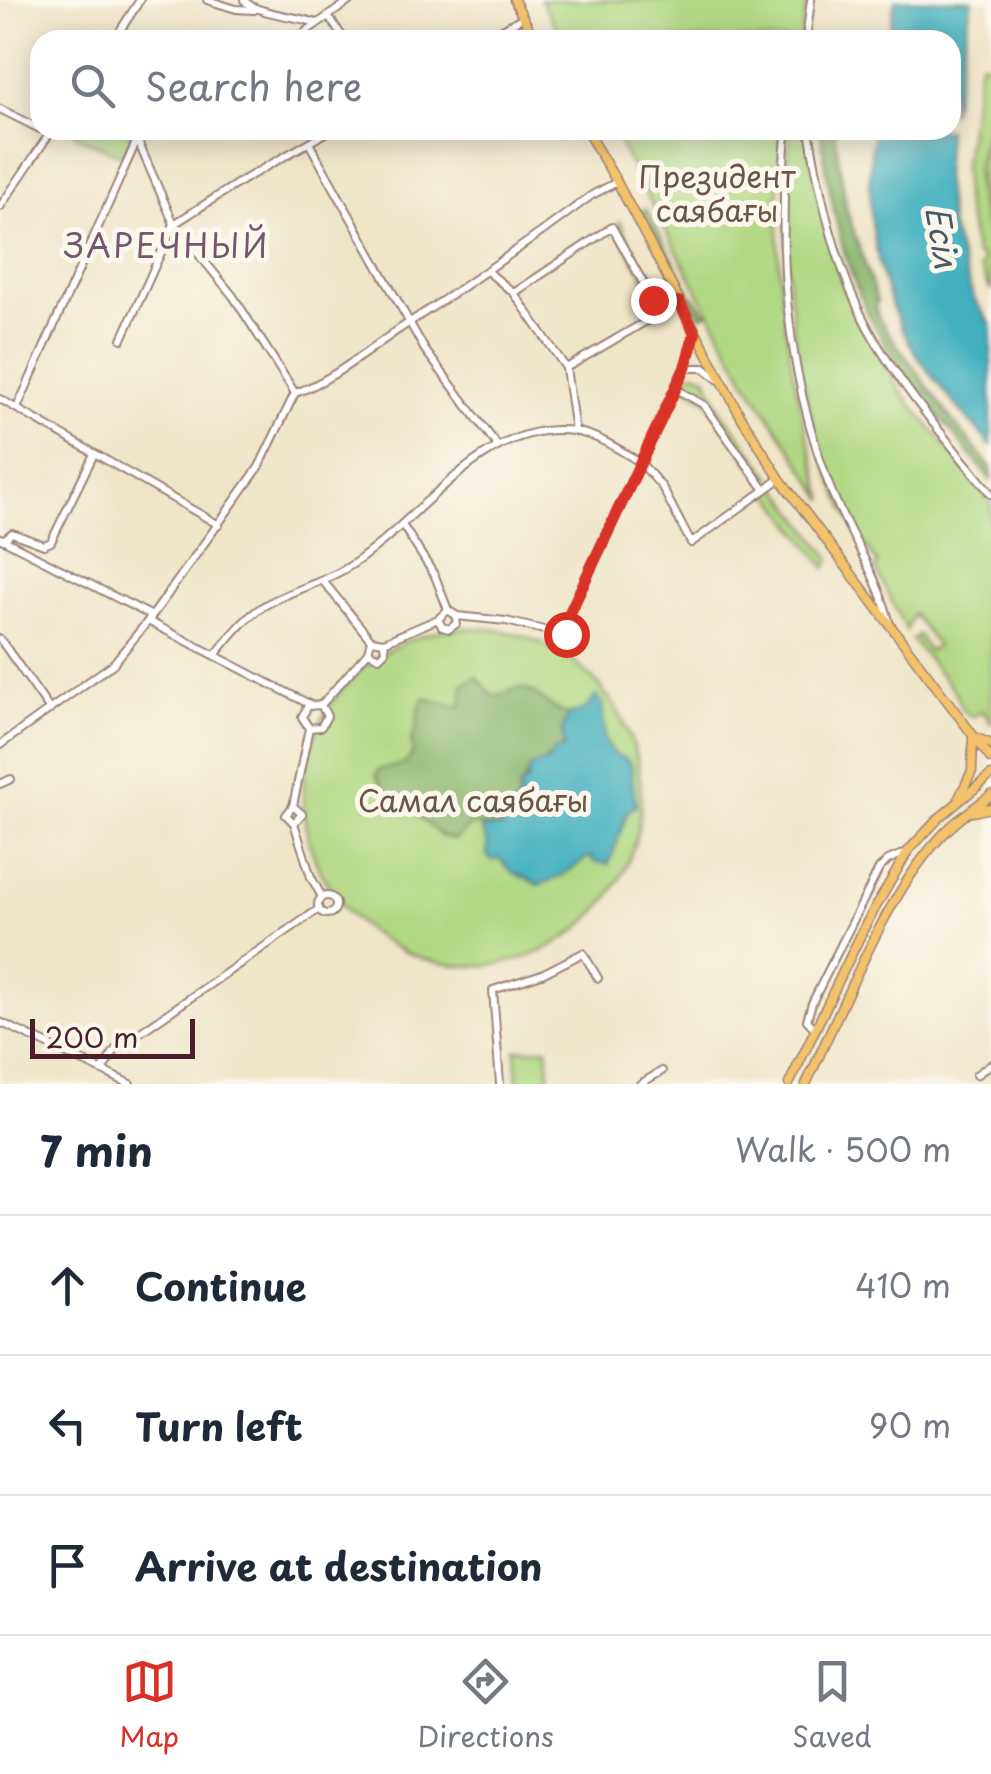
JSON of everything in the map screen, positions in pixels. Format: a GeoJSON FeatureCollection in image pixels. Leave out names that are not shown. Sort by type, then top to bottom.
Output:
{"type":"FeatureCollection","features":[{"type":"Feature","properties":{"kind":"main road"},"geometry":{"type":"LineString","coordinates":[[514,0],[530,30]]}},
{"type":"Feature","properties":{"kind":"main road"},"geometry":{"type":"LineString","coordinates":[[592,140],[638,221],[670,291],[780,479],[991,758]]}},
{"type":"Feature","properties":{"kind":"main road"},"geometry":{"type":"LineString","coordinates":[[972,736],[991,744]]}},
{"type":"Feature","properties":{"kind":"main road"},"geometry":{"type":"LineString","coordinates":[[956,802],[972,771],[972,736]]}},
{"type":"Feature","properties":{"kind":"main road"},"geometry":{"type":"LineString","coordinates":[[789,1084],[875,908],[908,851],[956,802],[991,775]]}},
{"type":"Feature","properties":{"kind":"main road"},"geometry":{"type":"LineString","coordinates":[[806,1084],[892,906],[918,864],[939,839],[991,795]]}},
{"type":"Feature","properties":{"kind":"main road"},"geometry":{"type":"LineString","coordinates":[[968,812],[991,808]]}},
{"type":"Feature","properties":{"kind":"main road"},"geometry":{"type":"LineString","coordinates":[[832,994],[846,1000]]}},
{"type":"Feature","properties":{"kind":"street"},"geometry":{"type":"LineString","coordinates":[[120,30],[140,0]]}},
{"type":"Feature","properties":{"kind":"street"},"geometry":{"type":"LineString","coordinates":[[207,0],[236,9],[292,14],[317,23]]}},
{"type":"Feature","properties":{"kind":"street"},"geometry":{"type":"LineString","coordinates":[[244,0],[255,10]]}},
{"type":"Feature","properties":{"kind":"street"},"geometry":{"type":"LineString","coordinates":[[307,30],[351,0]]}},
{"type":"Feature","properties":{"kind":"street"},"geometry":{"type":"LineString","coordinates":[[808,30],[812,0]]}},
{"type":"Feature","properties":{"kind":"street"},"geometry":{"type":"LineString","coordinates":[[292,14],[297,30]]}},
{"type":"Feature","properties":{"kind":"street"},"geometry":{"type":"LineString","coordinates":[[328,16],[338,30]]}},
{"type":"Feature","properties":{"kind":"street"},"geometry":{"type":"LineString","coordinates":[[501,30],[523,17]]}},
{"type":"Feature","properties":{"kind":"street"},"geometry":{"type":"LineString","coordinates":[[0,110],[30,124]]}},
{"type":"Feature","properties":{"kind":"street"},"geometry":{"type":"LineString","coordinates":[[0,207],[41,140]]}},
{"type":"Feature","properties":{"kind":"street"},"geometry":{"type":"LineString","coordinates":[[137,140],[174,224],[234,296],[295,393]]}},
{"type":"Feature","properties":{"kind":"street"},"geometry":{"type":"LineString","coordinates":[[16,408],[137,140]]}},
{"type":"Feature","properties":{"kind":"street"},"geometry":{"type":"LineString","coordinates":[[122,339],[174,224],[314,140]]}},
{"type":"Feature","properties":{"kind":"street"},"geometry":{"type":"LineString","coordinates":[[787,140],[785,286],[806,412],[835,499],[886,604],[891,626]]}},
{"type":"Feature","properties":{"kind":"street"},"geometry":{"type":"LineString","coordinates":[[811,140],[844,273],[868,328],[911,395],[991,494]]}},
{"type":"Feature","properties":{"kind":"street"},"geometry":{"type":"LineString","coordinates":[[309,143],[426,350],[497,444]]}},
{"type":"Feature","properties":{"kind":"street"},"geometry":{"type":"LineString","coordinates":[[0,745],[113,664],[259,467],[295,393],[330,376],[592,195],[617,182]]}},
{"type":"Feature","properties":{"kind":"street"},"geometry":{"type":"LineString","coordinates":[[514,293],[612,228],[660,313]]}},
{"type":"Feature","properties":{"kind":"street"},"geometry":{"type":"LineString","coordinates":[[487,271],[514,293],[566,368],[575,431]]}},
{"type":"Feature","properties":{"kind":"street"},"geometry":{"type":"LineString","coordinates":[[566,368],[679,302]]}},
{"type":"Feature","properties":{"kind":"street"},"geometry":{"type":"LineString","coordinates":[[403,526],[435,576],[448,610],[457,616],[555,630],[565,623],[641,464],[685,368],[695,333]]}},
{"type":"Feature","properties":{"kind":"street"},"geometry":{"type":"LineString","coordinates":[[685,368],[704,368],[721,381]]}},
{"type":"Feature","properties":{"kind":"street"},"geometry":{"type":"LineString","coordinates":[[676,388],[704,405],[765,490]]}},
{"type":"Feature","properties":{"kind":"street"},"geometry":{"type":"LineString","coordinates":[[0,399],[219,525]]}},
{"type":"Feature","properties":{"kind":"street"},"geometry":{"type":"LineString","coordinates":[[214,655],[246,619],[266,604],[346,568],[403,526],[440,489],[497,444],[549,432],[575,431],[603,442],[641,464],[662,487],[687,542],[691,543],[780,479]]}},
{"type":"Feature","properties":{"kind":"street"},"geometry":{"type":"LineString","coordinates":[[1,539],[12,533],[44,545],[51,542],[94,454]]}},
{"type":"Feature","properties":{"kind":"street"},"geometry":{"type":"LineString","coordinates":[[1,539],[311,705],[320,705],[368,652],[371,640]]}},
{"type":"Feature","properties":{"kind":"street"},"geometry":{"type":"LineString","coordinates":[[324,580],[326,588],[371,640],[384,642],[438,619],[448,610]]}},
{"type":"Feature","properties":{"kind":"street"},"geometry":{"type":"LineString","coordinates":[[438,619],[450,629],[457,616]]}},
{"type":"Feature","properties":{"kind":"street"},"geometry":{"type":"LineString","coordinates":[[0,639],[50,710]]}},
{"type":"Feature","properties":{"kind":"street"},"geometry":{"type":"LineString","coordinates":[[368,652],[375,657],[383,654],[384,642]]}},
{"type":"Feature","properties":{"kind":"street"},"geometry":{"type":"LineString","coordinates":[[102,1070],[116,1049],[319,910],[330,913],[336,906],[332,898],[322,896],[310,877],[294,823],[286,816],[292,806],[309,728],[302,717],[311,705]]}},
{"type":"Feature","properties":{"kind":"street"},"geometry":{"type":"LineString","coordinates":[[309,728],[321,727],[326,722],[320,705]]}},
{"type":"Feature","properties":{"kind":"street"},"geometry":{"type":"LineString","coordinates":[[0,784],[11,779]]}},
{"type":"Feature","properties":{"kind":"street"},"geometry":{"type":"LineString","coordinates":[[815,1029],[807,1020],[808,1012],[824,971],[879,869],[908,851]]}},
{"type":"Feature","properties":{"kind":"street"},"geometry":{"type":"LineString","coordinates":[[319,910],[322,896]]}},
{"type":"Feature","properties":{"kind":"street"},"geometry":{"type":"LineString","coordinates":[[500,1084],[493,990],[542,974],[583,953],[598,978]]}},
{"type":"Feature","properties":{"kind":"street"},"geometry":{"type":"LineString","coordinates":[[0,1022],[130,1084]]}},
{"type":"Feature","properties":{"kind":"street"},"geometry":{"type":"LineString","coordinates":[[976,1075],[991,1064]]}},
{"type":"Feature","properties":{"kind":"street"},"geometry":{"type":"LineString","coordinates":[[640,1084],[662,1070]]}},
{"type":"Feature","properties":{"kind":"green space"},"geometry":{"type":"Polygon","coordinates":[[[541,0],[808,0],[802,30],[558,30],[541,0]]]}},
{"type":"Feature","properties":{"kind":"green space"},"geometry":{"type":"Polygon","coordinates":[[[980,62],[991,65],[991,107],[976,168],[976,185],[991,251],[991,291],[980,267],[981,257],[976,255],[965,204],[963,166],[980,62]]]}},
{"type":"Feature","properties":{"kind":"green space"},"geometry":{"type":"Polygon","coordinates":[[[991,117],[991,242],[978,177],[991,117]]]}},
{"type":"Feature","properties":{"kind":"green space"},"geometry":{"type":"Polygon","coordinates":[[[86,140],[130,140],[122,156],[86,140]]]}},
{"type":"Feature","properties":{"kind":"green space","name":"Президент саябағы"},"geometry":{"type":"Polygon","coordinates":[[[617,140],[783,140],[778,225],[784,317],[801,409],[825,500],[747,382],[617,140]]]}},
{"type":"Feature","properties":{"kind":"green space"},"geometry":{"type":"Polygon","coordinates":[[[789,140],[808,140],[822,215],[844,288],[900,390],[991,502],[991,723],[983,711],[972,717],[962,710],[955,692],[912,640],[918,635],[929,651],[937,646],[913,614],[906,630],[875,568],[878,564],[850,518],[827,467],[798,356],[786,240],[789,140]]]}},
{"type":"Feature","properties":{"kind":"green space"},"geometry":{"type":"Polygon","coordinates":[[[822,140],[836,140],[847,211],[880,321],[991,468],[991,480],[902,368],[876,328],[854,281],[822,140]]]}},
{"type":"Feature","properties":{"kind":"green space"},"geometry":{"type":"Polygon","coordinates":[[[646,209],[691,294],[707,313],[701,316],[687,299],[640,212],[646,209]]]}},
{"type":"Feature","properties":{"kind":"green space"},"geometry":{"type":"Polygon","coordinates":[[[620,222],[643,266],[649,268],[669,298],[660,306],[617,229],[620,222]]]}},
{"type":"Feature","properties":{"kind":"green space"},"geometry":{"type":"Polygon","coordinates":[[[694,372],[706,376],[722,412],[771,477],[764,482],[707,400],[684,387],[687,376],[694,372]]]}},
{"type":"Feature","properties":{"kind":"green space"},"geometry":{"type":"Polygon","coordinates":[[[778,487],[831,559],[826,568],[770,493],[778,487]]]}},
{"type":"Feature","properties":{"kind":"green space","name":"Самал саябағы"},"geometry":{"type":"Polygon","coordinates":[[[472,628],[505,631],[537,641],[566,656],[592,677],[613,703],[628,732],[638,764],[638,830],[628,862],[613,891],[592,917],[566,938],[537,953],[505,963],[472,966],[439,963],[407,953],[378,938],[352,917],[331,891],[316,862],[306,830],[303,797],[306,764],[316,732],[331,703],[352,677],[378,656],[407,641],[439,631],[472,628]]]}},
{"type":"Feature","properties":{"kind":"green space"},"geometry":{"type":"Polygon","coordinates":[[[477,676],[492,695],[525,689],[569,715],[564,725],[566,745],[527,774],[512,814],[502,828],[471,825],[454,840],[441,836],[419,817],[410,801],[403,799],[394,807],[376,776],[378,770],[405,764],[413,753],[411,740],[424,698],[461,707],[463,685],[477,676]]]}},
{"type":"Feature","properties":{"kind":"green space"},"geometry":{"type":"Polygon","coordinates":[[[547,1048],[550,1084],[518,1084],[516,1050],[547,1048]]]}},
{"type":"Feature","properties":{"kind":"water"},"geometry":{"type":"Polygon","coordinates":[[[895,0],[972,0],[961,59],[961,30],[890,30],[895,0]]]}},
{"type":"Feature","properties":{"kind":"water","name":"Есіл"},"geometry":{"type":"Polygon","coordinates":[[[873,140],[946,140],[944,177],[950,225],[973,297],[991,325],[991,446],[918,356],[897,318],[874,239],[873,140]]]}},
{"type":"Feature","properties":{"kind":"water"},"geometry":{"type":"Polygon","coordinates":[[[596,696],[602,702],[605,741],[613,754],[631,766],[636,806],[628,811],[609,864],[594,862],[590,856],[560,877],[539,885],[510,871],[500,859],[491,860],[481,828],[502,828],[520,798],[519,788],[527,781],[529,768],[548,761],[555,750],[564,749],[562,731],[569,715],[587,708],[596,696]]]}},
{"type":"Feature","properties":{"kind":"district","name":"ЗАРЕЧНЫЙ"},"geometry":{"type":"Point","coordinates":[167,245]}},
{"type":"Feature","properties":{"kind":"route"},"geometry":{"type":"LineString","coordinates":[[566,634],[559,628],[565,623],[645,455],[685,368],[695,333],[679,302],[660,313],[653,300]]}}]}
